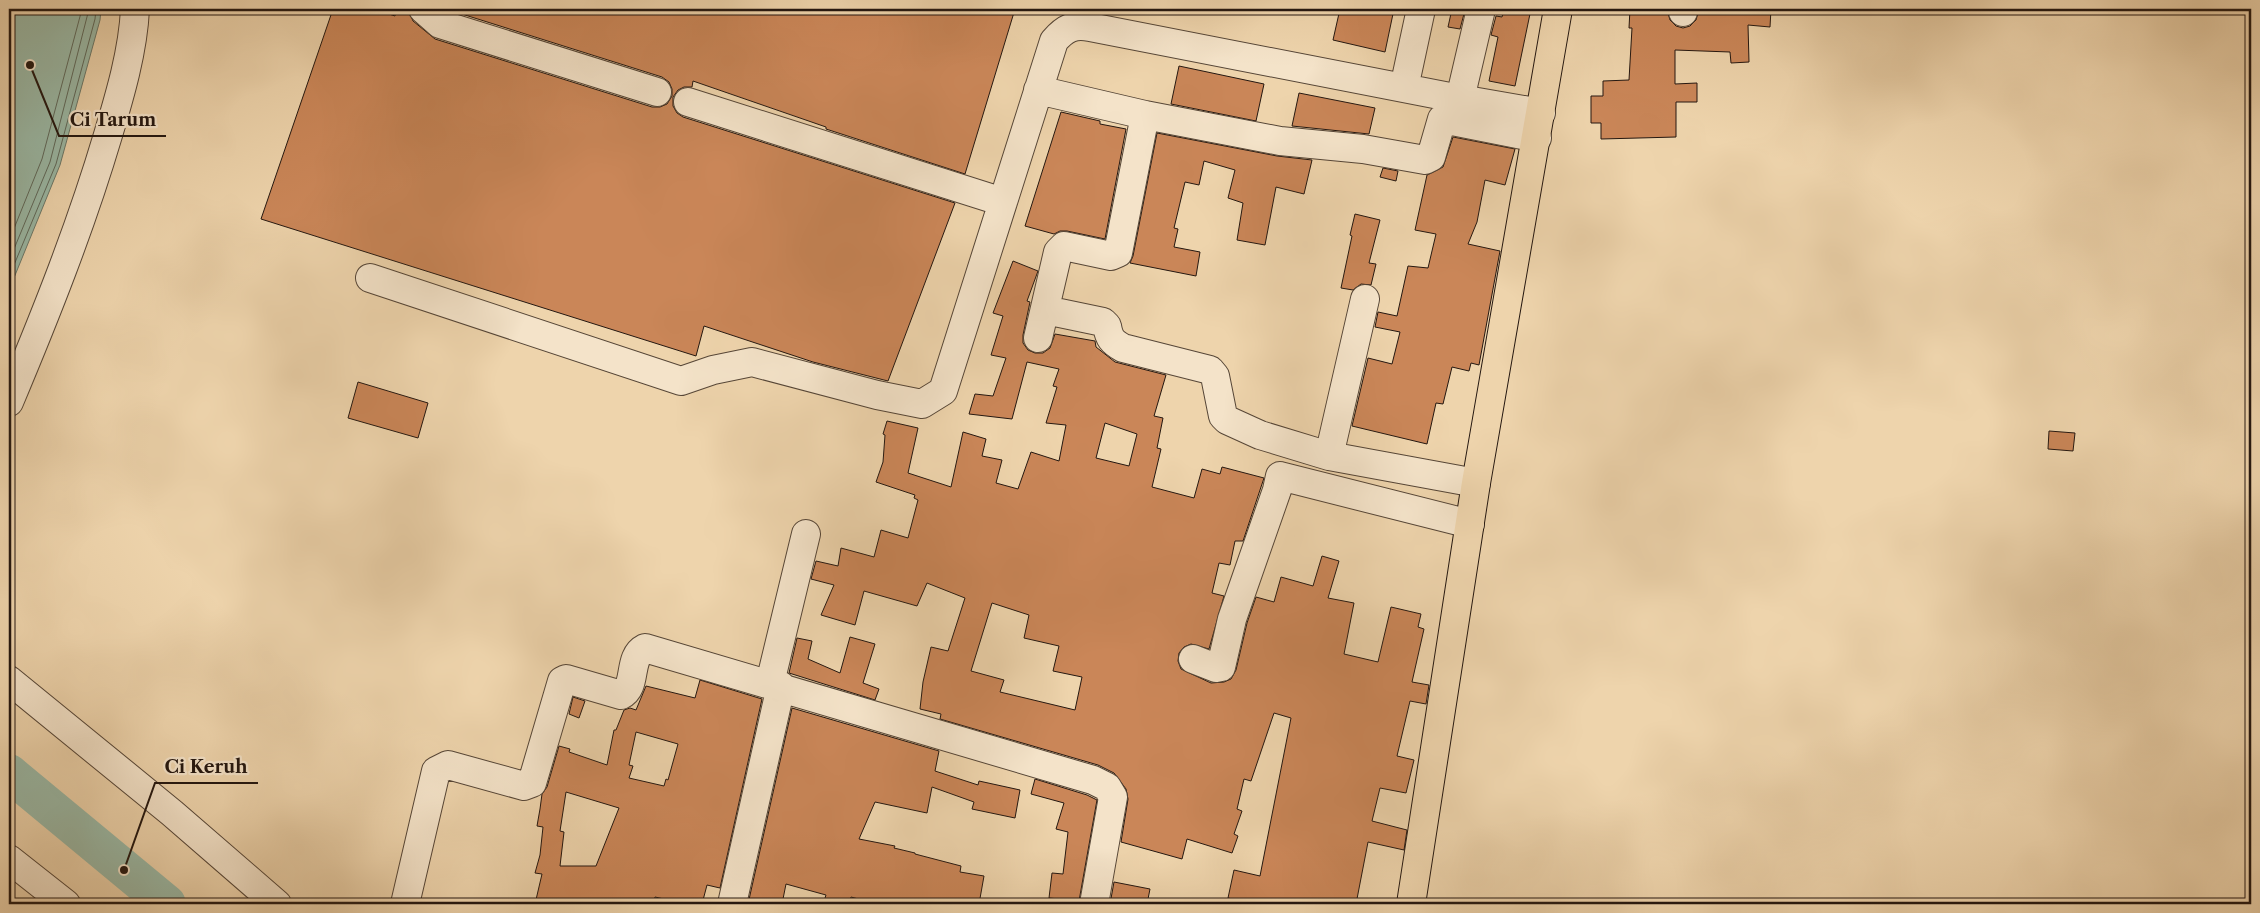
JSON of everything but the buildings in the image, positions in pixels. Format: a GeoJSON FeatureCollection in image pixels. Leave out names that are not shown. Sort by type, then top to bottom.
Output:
{"type":"FeatureCollection","features":[{"type":"Feature","properties":{"kind":"main road"},"geometry":{"type":"LineString","coordinates":[[1410,904],[1476,483],[1558,9]]}},
{"type":"Feature","properties":{"kind":"street"},"geometry":{"type":"LineString","coordinates":[[9,402],[44,320],[90,196],[116,109],[134,25],[135,9]]}},
{"type":"Feature","properties":{"kind":"street"},"geometry":{"type":"LineString","coordinates":[[423,9],[440,24],[657,92]]}},
{"type":"Feature","properties":{"kind":"street"},"geometry":{"type":"LineString","coordinates":[[1404,88],[1421,9]]}},
{"type":"Feature","properties":{"kind":"street"},"geometry":{"type":"LineString","coordinates":[[1460,99],[1481,9]]}},
{"type":"Feature","properties":{"kind":"street"},"geometry":{"type":"LineString","coordinates":[[370,278],[681,381],[713,370],[752,362],[877,395],[922,404],[944,391],[1054,40],[1063,31],[1079,25],[1460,99],[1539,125]]}},
{"type":"Feature","properties":{"kind":"street"},"geometry":{"type":"LineString","coordinates":[[1038,90],[1280,141],[1363,149],[1425,160],[1431,157],[1442,119],[1539,125]]}},
{"type":"Feature","properties":{"kind":"street"},"geometry":{"type":"LineString","coordinates":[[688,102],[1003,202]]}},
{"type":"Feature","properties":{"kind":"street"},"geometry":{"type":"LineString","coordinates":[[1038,338],[1060,248],[1064,246],[1111,256],[1118,253],[1145,114]]}},
{"type":"Feature","properties":{"kind":"street"},"geometry":{"type":"LineString","coordinates":[[1329,456],[1365,299]]}},
{"type":"Feature","properties":{"kind":"street"},"geometry":{"type":"LineString","coordinates":[[1055,312],[1103,322],[1107,326],[1113,343],[1123,348],[1210,370],[1215,376],[1223,416],[1227,420],[1260,435],[1329,456],[1476,483]]}},
{"type":"Feature","properties":{"kind":"street"},"geometry":{"type":"LineString","coordinates":[[1193,659],[1216,668],[1221,667],[1232,619],[1277,490],[1280,476],[1470,524]]}},
{"type":"Feature","properties":{"kind":"street"},"geometry":{"type":"LineString","coordinates":[[732,904],[806,534]]}},
{"type":"Feature","properties":{"kind":"street"},"geometry":{"type":"LineString","coordinates":[[405,904],[436,771],[448,765],[524,786],[532,783],[560,685],[564,679],[620,696],[627,690],[637,654],[645,648],[775,685],[1093,780],[1107,786],[1114,797],[1094,904]]}},
{"type":"Feature","properties":{"kind":"street"},"geometry":{"type":"LineString","coordinates":[[9,680],[172,813],[277,904]]}},
{"type":"Feature","properties":{"kind":"street"},"geometry":{"type":"LineString","coordinates":[[9,859],[66,904]]}},
{"type":"Feature","properties":{"kind":"water"},"geometry":{"type":"Polygon","coordinates":[[[9,9],[101,9],[100,20],[60,165],[9,290],[9,9]]]}},
{"type":"Feature","properties":{"kind":"waterway"},"geometry":{"type":"LineString","coordinates":[[9,773],[167,904]]}},
{"type":"Feature","properties":{"kind":"place","name":"Ci Tarum"},"geometry":{"type":"Point","coordinates":[30,65]}},
{"type":"Feature","properties":{"kind":"place","name":"Ci Keruh"},"geometry":{"type":"Point","coordinates":[124,870]}}]}
